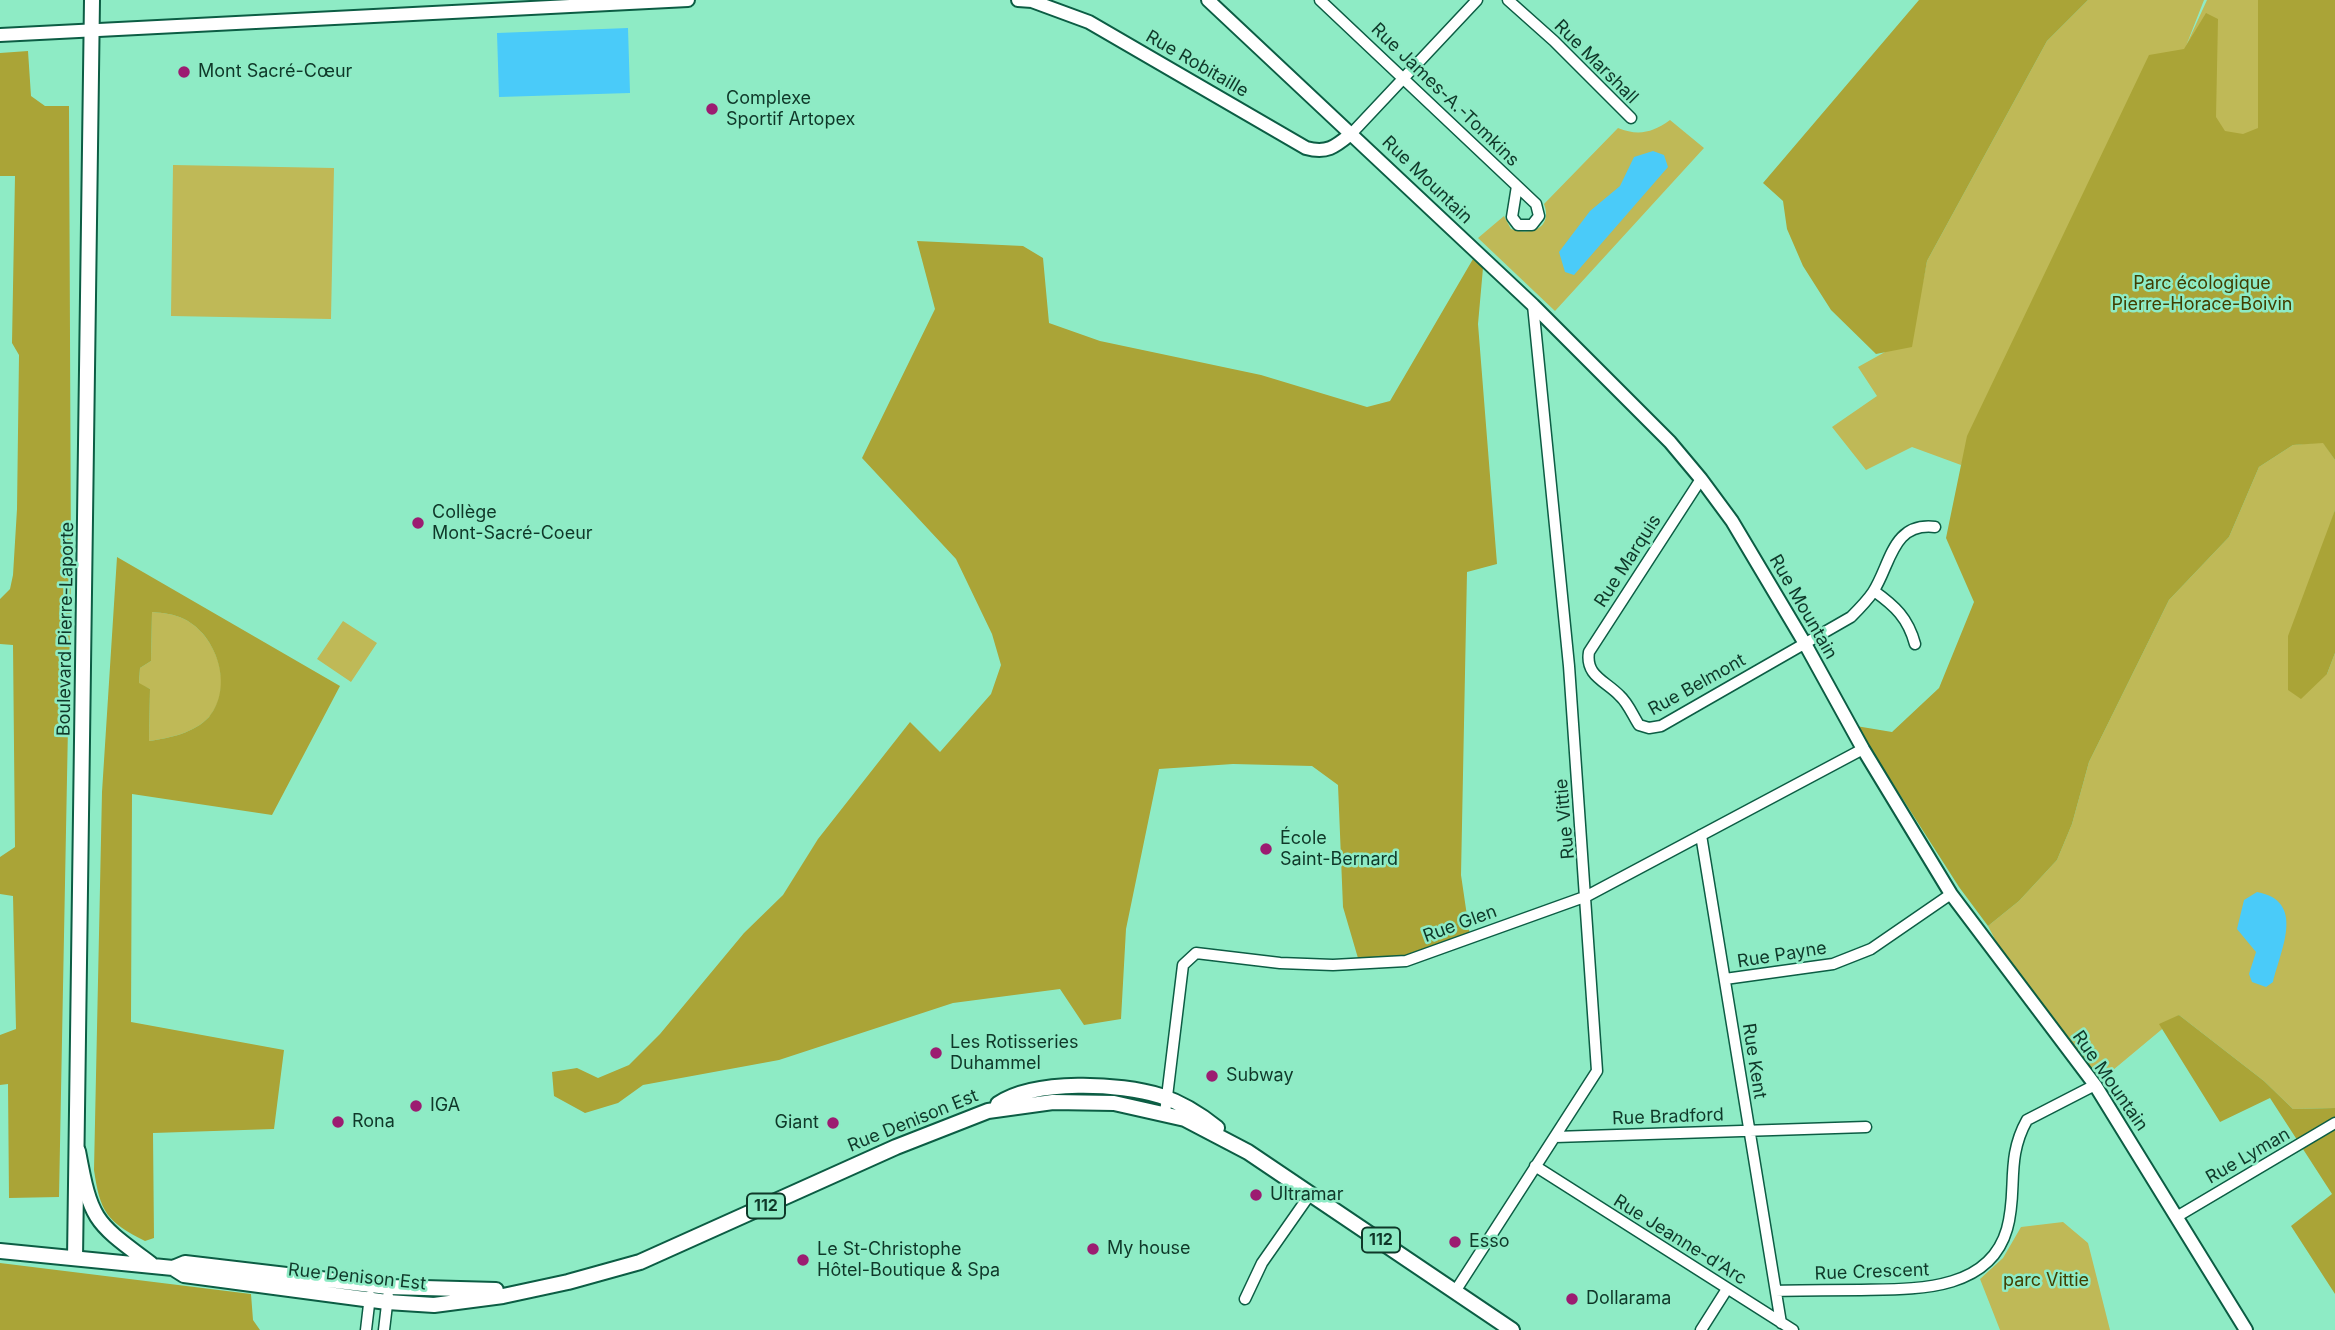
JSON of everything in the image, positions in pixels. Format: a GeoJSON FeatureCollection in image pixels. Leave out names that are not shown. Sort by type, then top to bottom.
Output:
{"type":"FeatureCollection","features":[{"type":"Feature","properties":{"kind":"main road","name":"Boulevard Pierre-Laporte"},"geometry":{"type":"LineString","coordinates":[[75,1258],[92,0]]}},
{"type":"Feature","properties":{"kind":"main road","name":"Rue Denison Est"},"geometry":{"type":"LineString","coordinates":[[0,1251],[173,1268],[184,1275],[387,1302],[466,1302],[568,1283],[640,1262],[907,1142],[988,1111],[1014,1097],[1081,1087],[1121,1088],[1166,1106],[1201,1115],[1248,1152],[1311,1194]]}},
{"type":"Feature","properties":{"kind":"main road"},"geometry":{"type":"LineString","coordinates":[[78,1151],[86,1193],[96,1217],[113,1238],[153,1266]]}},
{"type":"Feature","properties":{"kind":"main road","name":"112"},"geometry":{"type":"LineString","coordinates":[[1311,1194],[1512,1330]]}},
{"type":"Feature","properties":{"kind":"main road","name":"Rue Denison Est"},"geometry":{"type":"LineString","coordinates":[[173,1268],[185,1263],[388,1287],[455,1290],[539,1287]]}},
{"type":"Feature","properties":{"kind":"street"},"geometry":{"type":"LineString","coordinates":[[0,35],[533,4],[688,0]]}},
{"type":"Feature","properties":{"kind":"street","name":"Rue Robitaille"},"geometry":{"type":"LineString","coordinates":[[1018,0],[1032,1],[1089,22],[1306,148],[1320,152],[1333,149],[1352,133]]}},
{"type":"Feature","properties":{"kind":"street","name":"Rue Mountain"},"geometry":{"type":"LineString","coordinates":[[1208,0],[1532,305],[1670,442],[1701,479],[1732,521],[1804,642],[1863,749],[1951,894],[2095,1085],[2246,1330]]}},
{"type":"Feature","properties":{"kind":"street","name":"Rue James-A.-Tomkins"},"geometry":{"type":"LineString","coordinates":[[1320,0],[1405,77],[1517,186]]}},
{"type":"Feature","properties":{"kind":"street"},"geometry":{"type":"LineString","coordinates":[[1352,133],[1477,0]]}},
{"type":"Feature","properties":{"kind":"street","name":"Rue Marshall"},"geometry":{"type":"LineString","coordinates":[[1507,0],[1554,41],[1631,118]]}},
{"type":"Feature","properties":{"kind":"street","name":"Rue Vittie"},"geometry":{"type":"LineString","coordinates":[[1456,1290],[1597,1071],[1569,666],[1532,305]]}},
{"type":"Feature","properties":{"kind":"street","name":"Rue Marquis"},"geometry":{"type":"LineString","coordinates":[[1587,663],[1589,652],[1701,479]]}},
{"type":"Feature","properties":{"kind":"street"},"geometry":{"type":"LineString","coordinates":[[1804,642],[1851,617],[1874,591],[1899,538],[1920,527],[1935,527]]}},
{"type":"Feature","properties":{"kind":"street"},"geometry":{"type":"LineString","coordinates":[[1874,591],[1897,607],[1906,619],[1915,644]]}},
{"type":"Feature","properties":{"kind":"street","name":"Rue Belmont"},"geometry":{"type":"LineString","coordinates":[[1587,663],[1594,674],[1622,697],[1639,725],[1649,729],[1661,726],[1804,642]]}},
{"type":"Feature","properties":{"kind":"street","name":"Rue Glen"},"geometry":{"type":"LineString","coordinates":[[1166,1106],[1183,965],[1196,953],[1333,965],[1406,961],[1587,896],[1863,749]]}},
{"type":"Feature","properties":{"kind":"street","name":"Rue Kent"},"geometry":{"type":"LineString","coordinates":[[1701,835],[1776,1291]]}},
{"type":"Feature","properties":{"kind":"street","name":"Rue Payne"},"geometry":{"type":"LineString","coordinates":[[1725,979],[1833,964],[1871,949],[1951,894]]}},
{"type":"Feature","properties":{"kind":"street","name":"Rue Crescent"},"geometry":{"type":"LineString","coordinates":[[1776,1291],[1920,1289],[1945,1284],[1972,1273],[1990,1261],[2008,1226],[2011,1165],[2027,1120],[2095,1085]]}},
{"type":"Feature","properties":{"kind":"street","name":"Rue Lyman"},"geometry":{"type":"LineString","coordinates":[[2178,1216],[2335,1123]]}},
{"type":"Feature","properties":{"kind":"street","name":"Rue Bradford"},"geometry":{"type":"LineString","coordinates":[[1555,1136],[1866,1127]]}},
{"type":"Feature","properties":{"kind":"street","name":"Rue Jeanne-d'Arc"},"geometry":{"type":"LineString","coordinates":[[1535,1166],[1781,1322]]}},
{"type":"Feature","properties":{"kind":"street"},"geometry":{"type":"LineString","coordinates":[[1245,1299],[1262,1264],[1311,1194]]}},
{"type":"Feature","properties":{"kind":"street"},"geometry":{"type":"LineString","coordinates":[[366,1330],[372,1285]]}},
{"type":"Feature","properties":{"kind":"street"},"geometry":{"type":"LineString","coordinates":[[384,1330],[388,1287]]}},
{"type":"Feature","properties":{"kind":"street"},"geometry":{"type":"LineString","coordinates":[[1701,1330],[1727,1289]]}},
{"type":"Feature","properties":{"kind":"street"},"geometry":{"type":"LineString","coordinates":[[1776,1291],[1781,1322],[1793,1330]]}},
{"type":"Feature","properties":{"kind":"green space"},"geometry":{"type":"Polygon","coordinates":[[[1919,0],[2088,0],[2047,41],[1927,261],[1912,347],[1876,354],[1831,310],[1803,266],[1787,229],[1783,201],[1763,183],[1919,0]]]}},
{"type":"Feature","properties":{"kind":"green space","name":"Parc écologique Pierre-Horace-Boivin"},"geometry":{"type":"Polygon","coordinates":[[[2088,0],[2204,0],[2186,46],[2207,0],[2335,0],[2335,415],[1964,458],[1961,465],[1912,447],[1866,470],[1832,427],[1877,396],[1858,367],[1912,337],[1927,261],[2047,41],[2088,0]]]}},
{"type":"Feature","properties":{"kind":"green space"},"geometry":{"type":"Polygon","coordinates":[[[2258,0],[2335,0],[2335,460],[2323,443],[2293,445],[2259,467],[2229,537],[2169,600],[2089,762],[2072,824],[2057,860],[2019,901],[1988,926],[1959,887],[1856,726],[1892,732],[1939,688],[1974,602],[1946,538],[1967,436],[2149,55],[2184,49],[2206,13],[2218,19],[2216,117],[2225,131],[2243,134],[2258,128],[2258,0]]]}},
{"type":"Feature","properties":{"kind":"green space"},"geometry":{"type":"Polygon","coordinates":[[[28,51],[31,96],[45,106],[69,106],[71,569],[59,1197],[9,1198],[8,1084],[0,1085],[0,1035],[16,1029],[13,896],[0,894],[0,857],[15,847],[13,645],[0,644],[0,599],[10,589],[13,575],[17,509],[19,355],[12,343],[15,176],[0,176],[0,53],[28,51]]]}},
{"type":"Feature","properties":{"kind":"green space"},"geometry":{"type":"Polygon","coordinates":[[[1670,120],[1704,148],[1555,311],[1478,238],[1504,216],[1511,229],[1526,231],[1538,228],[1545,219],[1544,204],[1618,128],[1645,132],[1670,120]]]}},
{"type":"Feature","properties":{"kind":"green space"},"geometry":{"type":"Polygon","coordinates":[[[173,165],[334,168],[331,319],[171,316],[173,165]]]}},
{"type":"Feature","properties":{"kind":"green space"},"geometry":{"type":"Polygon","coordinates":[[[917,241],[1023,246],[1043,258],[1049,323],[1100,341],[1261,375],[1367,407],[1390,401],[1473,259],[1483,268],[1478,324],[1497,564],[1467,572],[1461,875],[1471,943],[1439,952],[1360,965],[1343,907],[1338,785],[1312,766],[1233,764],[1159,769],[1126,929],[1121,1019],[1084,1025],[1060,989],[953,1003],[779,1060],[643,1085],[618,1103],[585,1113],[554,1096],[552,1072],[577,1068],[598,1078],[629,1065],[660,1034],[744,933],[783,895],[818,839],[910,722],[940,752],[991,694],[1001,665],[992,634],[956,559],[862,458],[935,309],[917,241]]]}},
{"type":"Feature","properties":{"kind":"green space"},"geometry":{"type":"Polygon","coordinates":[[[2323,442],[2335,460],[2335,510],[2327,538],[2327,674],[2335,653],[2335,1108],[2293,1109],[2264,1081],[2179,1015],[2095,1085],[2019,985],[1988,926],[2019,901],[2057,860],[2072,824],[2089,762],[2169,600],[2229,537],[2259,467],[2293,445],[2323,442]]]}},
{"type":"Feature","properties":{"kind":"green space"},"geometry":{"type":"Polygon","coordinates":[[[2335,510],[2335,653],[2327,674],[2301,699],[2288,690],[2288,636],[2335,510]]]}},
{"type":"Feature","properties":{"kind":"green space"},"geometry":{"type":"Polygon","coordinates":[[[117,557],[340,686],[272,815],[132,794],[131,1022],[284,1050],[274,1129],[153,1133],[154,1238],[145,1241],[122,1228],[108,1214],[99,1196],[94,1170],[102,792],[117,557]],[[152,612],[151,661],[140,668],[139,683],[150,689],[149,741],[181,734],[203,723],[216,705],[221,677],[213,649],[196,627],[184,619],[152,612]]]}},
{"type":"Feature","properties":{"kind":"green space"},"geometry":{"type":"Polygon","coordinates":[[[152,612],[184,619],[205,637],[219,663],[221,692],[217,705],[203,723],[181,734],[149,741],[150,689],[139,684],[140,668],[151,661],[152,612]]]}},
{"type":"Feature","properties":{"kind":"green space"},"geometry":{"type":"Polygon","coordinates":[[[343,621],[377,643],[351,682],[317,659],[343,621]]]}},
{"type":"Feature","properties":{"kind":"green space"},"geometry":{"type":"Polygon","coordinates":[[[2179,1015],[2264,1081],[2293,1109],[2335,1108],[2335,1294],[2291,1226],[2332,1194],[2270,1098],[2220,1122],[2159,1024],[2179,1015]]]}},
{"type":"Feature","properties":{"kind":"green space","name":"parc Vittie"},"geometry":{"type":"Polygon","coordinates":[[[2063,1222],[2088,1243],[2110,1330],[2000,1330],[1980,1279],[2003,1258],[2021,1227],[2063,1222]]]}},
{"type":"Feature","properties":{"kind":"green space"},"geometry":{"type":"Polygon","coordinates":[[[0,1263],[251,1294],[253,1320],[260,1330],[0,1330],[0,1263]]]}},
{"type":"Feature","properties":{"kind":"water"},"geometry":{"type":"Polygon","coordinates":[[[628,28],[630,93],[499,97],[497,33],[628,28]]]}},
{"type":"Feature","properties":{"kind":"water"},"geometry":{"type":"Polygon","coordinates":[[[1653,151],[1664,155],[1668,167],[1574,275],[1565,272],[1559,252],[1590,211],[1620,186],[1634,157],[1653,151]]]}},
{"type":"Feature","properties":{"kind":"water"},"geometry":{"type":"Polygon","coordinates":[[[2257,892],[2272,897],[2281,905],[2286,916],[2281,955],[2273,982],[2266,987],[2252,982],[2249,974],[2256,952],[2237,929],[2244,900],[2257,892]]]}},
{"type":"Feature","properties":{"kind":"place","name":"Mont Sacré-Cœur"},"geometry":{"type":"Point","coordinates":[184,72]}},
{"type":"Feature","properties":{"kind":"place","name":"Complexe Sportif Artopex"},"geometry":{"type":"Point","coordinates":[712,109]}},
{"type":"Feature","properties":{"kind":"place","name":"Collège Mont-Sacré-Coeur"},"geometry":{"type":"Point","coordinates":[418,523]}},
{"type":"Feature","properties":{"kind":"place","name":"École Saint-Bernard"},"geometry":{"type":"Point","coordinates":[1266,849]}},
{"type":"Feature","properties":{"kind":"place","name":"Les Rotisseries Duhammel"},"geometry":{"type":"Point","coordinates":[936,1053]}},
{"type":"Feature","properties":{"kind":"place","name":"Subway"},"geometry":{"type":"Point","coordinates":[1212,1076]}},
{"type":"Feature","properties":{"kind":"place","name":"IGA"},"geometry":{"type":"Point","coordinates":[416,1106]}},
{"type":"Feature","properties":{"kind":"place","name":"Rona"},"geometry":{"type":"Point","coordinates":[338,1122]}},
{"type":"Feature","properties":{"kind":"place","name":"Giant"},"geometry":{"type":"Point","coordinates":[833,1123]}},
{"type":"Feature","properties":{"kind":"place","name":"Ultramar"},"geometry":{"type":"Point","coordinates":[1256,1195]}},
{"type":"Feature","properties":{"kind":"place","name":"Esso"},"geometry":{"type":"Point","coordinates":[1455,1242]}},
{"type":"Feature","properties":{"kind":"place","name":"My house"},"geometry":{"type":"Point","coordinates":[1093,1249]}},
{"type":"Feature","properties":{"kind":"place","name":"Le St-Christophe Hôtel-Boutique & Spa"},"geometry":{"type":"Point","coordinates":[803,1260]}},
{"type":"Feature","properties":{"kind":"place","name":"Dollarama"},"geometry":{"type":"Point","coordinates":[1572,1299]}}]}
